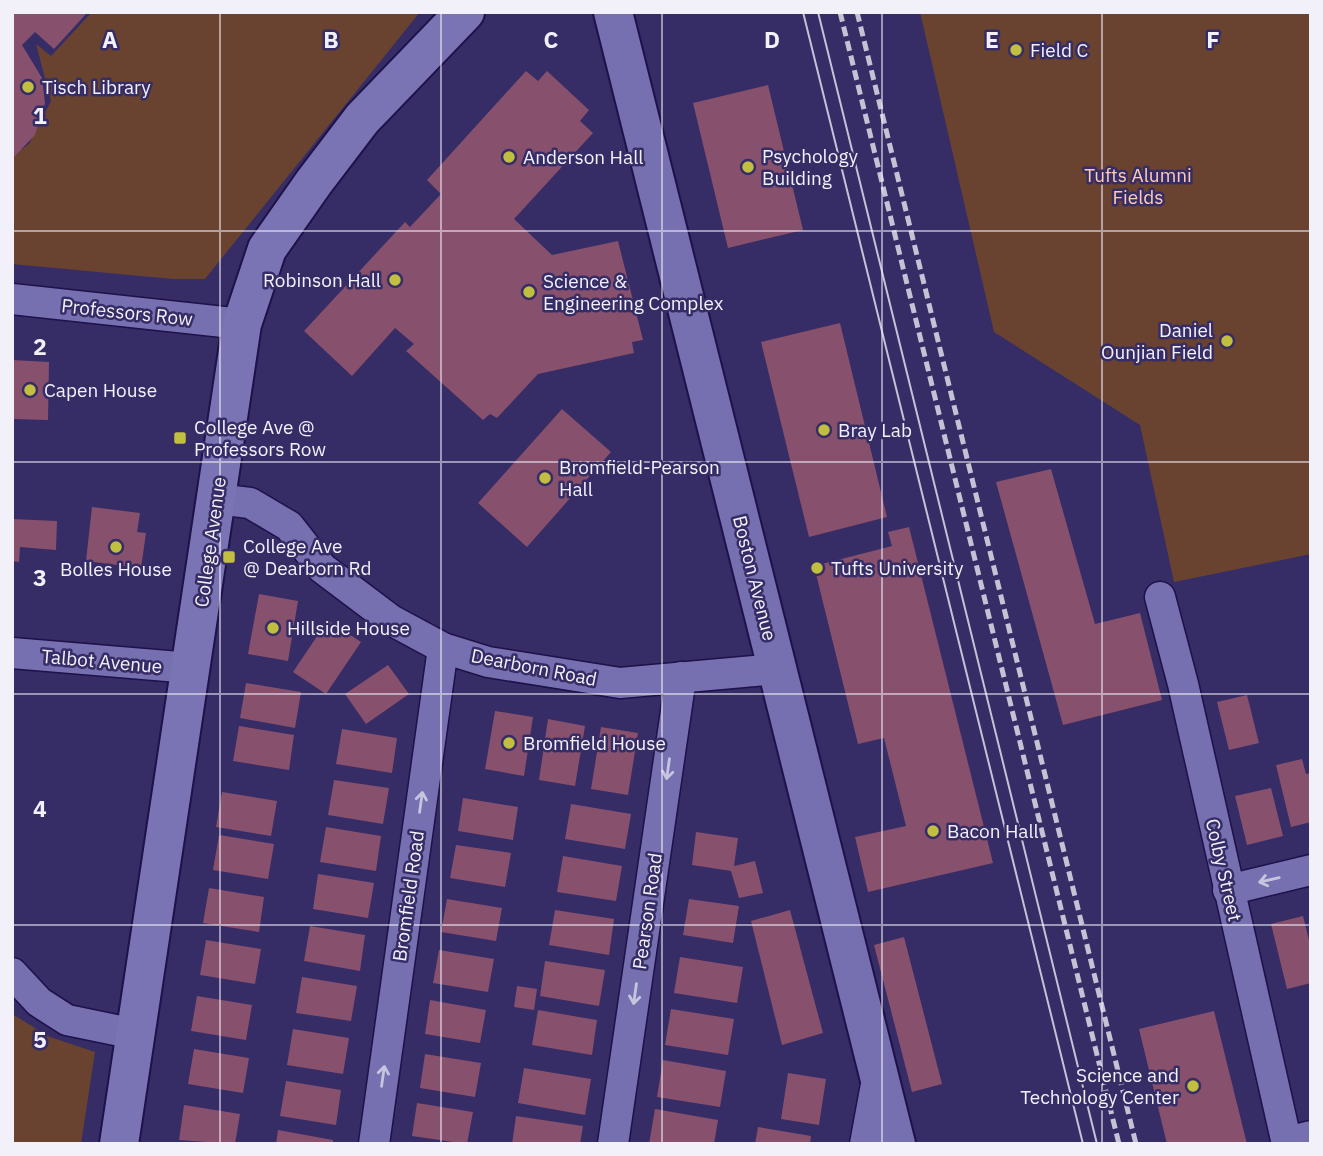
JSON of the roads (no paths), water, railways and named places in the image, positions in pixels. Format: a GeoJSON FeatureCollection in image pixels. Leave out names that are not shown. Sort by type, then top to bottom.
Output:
{"type":"FeatureCollection","features":[{"type":"Feature","properties":{"kind":"main road","name":"College Avenue"},"geometry":{"type":"LineString","coordinates":[[119,1144],[242,324],[267,249],[314,182],[362,118],[465,12]]}},
{"type":"Feature","properties":{"kind":"street","name":"Boston Avenue"},"geometry":{"type":"LineString","coordinates":[[613,12],[896,1144]]}},
{"type":"Feature","properties":{"kind":"street","name":"Professors Row"},"geometry":{"type":"LineString","coordinates":[[12,299],[242,324]]}},
{"type":"Feature","properties":{"kind":"street","name":"Dearborn Road"},"geometry":{"type":"LineString","coordinates":[[216,499],[250,503],[289,526],[322,568],[391,620],[443,648],[488,662],[620,683],[778,669]]}},
{"type":"Feature","properties":{"kind":"street","name":"Colby Street"},"geometry":{"type":"LineString","coordinates":[[1160,597],[1183,684],[1228,890],[1295,1140]]}},
{"type":"Feature","properties":{"kind":"street","name":"Bromfield Road"},"geometry":{"type":"LineString","coordinates":[[374,1144],[443,648]]}},
{"type":"Feature","properties":{"kind":"street","name":"Talbot Avenue"},"geometry":{"type":"LineString","coordinates":[[12,653],[191,668]]}},
{"type":"Feature","properties":{"kind":"street","name":"Pearson Road"},"geometry":{"type":"LineString","coordinates":[[613,1144],[681,677]]}},
{"type":"Feature","properties":{"kind":"street"},"geometry":{"type":"LineString","coordinates":[[1228,890],[1311,870]]}},
{"type":"Feature","properties":{"kind":"street"},"geometry":{"type":"LineString","coordinates":[[12,973],[39,1002],[67,1020],[135,1034]]}},
{"type":"Feature","properties":{"kind":"street"},"geometry":{"type":"LineString","coordinates":[[865,1144],[878,1070]]}},
{"type":"Feature","properties":{"kind":"tram line"},"geometry":{"type":"LineString","coordinates":[[803,12],[1083,1144]]}},
{"type":"Feature","properties":{"kind":"tram line"},"geometry":{"type":"LineString","coordinates":[[818,12],[1097,1144]]}},
{"type":"Feature","properties":{"kind":"railway"},"geometry":{"type":"LineString","coordinates":[[840,12],[1119,1144]]}},
{"type":"Feature","properties":{"kind":"railway"},"geometry":{"type":"LineString","coordinates":[[857,12],[1136,1144]]}},
{"type":"Feature","properties":{"kind":"place","name":"Field C"},"geometry":{"type":"Point","coordinates":[1016,50]}},
{"type":"Feature","properties":{"kind":"place","name":"Tisch Library"},"geometry":{"type":"Point","coordinates":[28,87]}},
{"type":"Feature","properties":{"kind":"place","name":"Anderson Hall"},"geometry":{"type":"Point","coordinates":[509,157]}},
{"type":"Feature","properties":{"kind":"place","name":"Psychology Building"},"geometry":{"type":"Point","coordinates":[748,167]}},
{"type":"Feature","properties":{"kind":"place","name":"Robinson Hall"},"geometry":{"type":"Point","coordinates":[395,280]}},
{"type":"Feature","properties":{"kind":"place","name":"Science & Engineering Complex"},"geometry":{"type":"Point","coordinates":[529,292]}},
{"type":"Feature","properties":{"kind":"place","name":"Daniel Ounjian Field"},"geometry":{"type":"Point","coordinates":[1227,341]}},
{"type":"Feature","properties":{"kind":"place","name":"Capen House"},"geometry":{"type":"Point","coordinates":[30,390]}},
{"type":"Feature","properties":{"kind":"place","name":"Bray Lab"},"geometry":{"type":"Point","coordinates":[824,430]}},
{"type":"Feature","properties":{"kind":"place","name":"College Ave @ Professors Row"},"geometry":{"type":"Point","coordinates":[180,438]}},
{"type":"Feature","properties":{"kind":"place","name":"Bromfield-Pearson Hall"},"geometry":{"type":"Point","coordinates":[545,478]}},
{"type":"Feature","properties":{"kind":"place","name":"Bolles House"},"geometry":{"type":"Point","coordinates":[116,547]}},
{"type":"Feature","properties":{"kind":"place","name":"College Ave @ Dearborn Rd"},"geometry":{"type":"Point","coordinates":[229,557]}},
{"type":"Feature","properties":{"kind":"place","name":"Tufts University"},"geometry":{"type":"Point","coordinates":[817,568]}},
{"type":"Feature","properties":{"kind":"place","name":"Hillside House"},"geometry":{"type":"Point","coordinates":[273,628]}},
{"type":"Feature","properties":{"kind":"place","name":"Bromfield House"},"geometry":{"type":"Point","coordinates":[509,743]}},
{"type":"Feature","properties":{"kind":"place","name":"Bacon Hall"},"geometry":{"type":"Point","coordinates":[933,831]}},
{"type":"Feature","properties":{"kind":"place","name":"Science and Technology Center"},"geometry":{"type":"Point","coordinates":[1193,1086]}},
{"type":"Feature","properties":{"kind":"park label","name":"Tufts Alumni Fields"},"geometry":{"type":"Point","coordinates":[1138,186]}}]}
